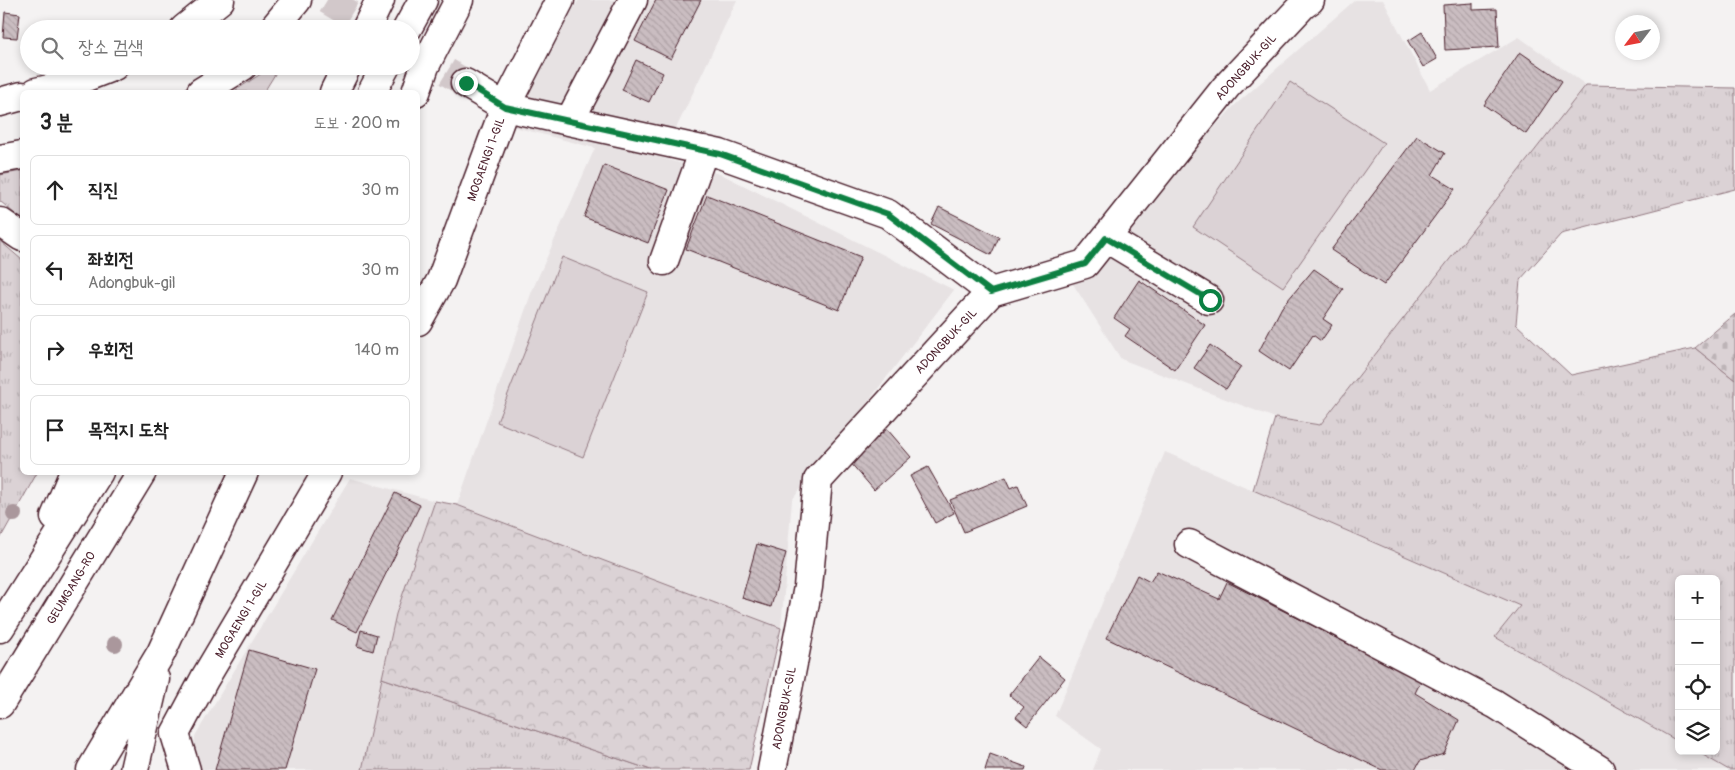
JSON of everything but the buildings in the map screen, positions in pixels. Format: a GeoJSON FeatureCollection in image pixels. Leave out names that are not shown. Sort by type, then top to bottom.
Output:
{"type":"FeatureCollection","features":[{"type":"Feature","properties":{"kind":"main road"},"geometry":{"type":"LineString","coordinates":[[195,20],[220,0]]}},
{"type":"Feature","properties":{"kind":"main road"},"geometry":{"type":"LineString","coordinates":[[281,20],[297,0]]}},
{"type":"Feature","properties":{"kind":"main road"},"geometry":{"type":"LineString","coordinates":[[370,20],[380,0]]}},
{"type":"Feature","properties":{"kind":"main road"},"geometry":{"type":"LineString","coordinates":[[412,20],[423,0]]}},
{"type":"Feature","properties":{"kind":"main road"},"geometry":{"type":"LineString","coordinates":[[417,90],[425,66],[459,0]]}},
{"type":"Feature","properties":{"kind":"main road","name":"MOGAENGI 1-GIL"},"geometry":{"type":"LineString","coordinates":[[420,318],[442,280],[505,107],[560,0]]}},
{"type":"Feature","properties":{"kind":"main road"},"geometry":{"type":"LineString","coordinates":[[570,120],[633,0]]}},
{"type":"Feature","properties":{"kind":"main road","name":"ADONGBUK-GIL"},"geometry":{"type":"LineString","coordinates":[[772,770],[808,587],[818,480],[991,292],[1085,264],[1226,87],[1303,5],[1310,0]]}},
{"type":"Feature","properties":{"kind":"main road"},"geometry":{"type":"LineString","coordinates":[[45,90],[66,85],[91,75]]}},
{"type":"Feature","properties":{"kind":"main road"},"geometry":{"type":"LineString","coordinates":[[204,90],[228,75]]}},
{"type":"Feature","properties":{"kind":"main road"},"geometry":{"type":"LineString","coordinates":[[335,90],[342,75]]}},
{"type":"Feature","properties":{"kind":"main road"},"geometry":{"type":"LineString","coordinates":[[373,90],[381,75]]}},
{"type":"Feature","properties":{"kind":"main road"},"geometry":{"type":"LineString","coordinates":[[466,83],[505,107],[720,154],[888,214],[991,292]]}},
{"type":"Feature","properties":{"kind":"main road"},"geometry":{"type":"LineString","coordinates":[[0,102],[20,97]]}},
{"type":"Feature","properties":{"kind":"main road"},"geometry":{"type":"LineString","coordinates":[[664,261],[704,150]]}},
{"type":"Feature","properties":{"kind":"main road"},"geometry":{"type":"LineString","coordinates":[[0,159],[20,155]]}},
{"type":"Feature","properties":{"kind":"main road"},"geometry":{"type":"LineString","coordinates":[[0,222],[20,236]]}},
{"type":"Feature","properties":{"kind":"main road"},"geometry":{"type":"LineString","coordinates":[[1106,238],[1210,300]]}},
{"type":"Feature","properties":{"kind":"main road"},"geometry":{"type":"LineString","coordinates":[[28,584],[73,475]]}},
{"type":"Feature","properties":{"kind":"main road"},"geometry":{"type":"LineString","coordinates":[[0,628],[96,475]]}},
{"type":"Feature","properties":{"kind":"main road","name":"GEUMGANG-RO"},"geometry":{"type":"LineString","coordinates":[[0,704],[140,475]]}},
{"type":"Feature","properties":{"kind":"main road"},"geometry":{"type":"LineString","coordinates":[[91,770],[161,654],[243,475]]}},
{"type":"Feature","properties":{"kind":"main road","name":"MOGAENGI 1-GIL"},"geometry":{"type":"LineString","coordinates":[[186,770],[175,734],[205,678],[325,475]]}},
{"type":"Feature","properties":{"kind":"main road"},"geometry":{"type":"LineString","coordinates":[[1189,544],[1495,704],[1600,770]]}},
{"type":"Feature","properties":{"kind":"main road"},"geometry":{"type":"LineString","coordinates":[[134,770],[161,654]]}},
{"type":"Feature","properties":{"kind":"shaded area"},"geometry":{"type":"Polygon","coordinates":[[[579,0],[737,0],[662,158],[723,175],[954,290],[792,500],[781,628],[722,609],[457,505],[532,291],[595,148],[499,123],[579,0]]]}},
{"type":"Feature","properties":{"kind":"shaded area"},"geometry":{"type":"Polygon","coordinates":[[[1355,0],[1383,0],[1430,90],[1519,37],[1586,85],[1320,425],[1275,418],[1121,359],[1073,284],[1234,106],[1355,0]]]}},
{"type":"Feature","properties":{"kind":"shaded area"},"geometry":{"type":"Polygon","coordinates":[[[1165,452],[1520,606],[1496,638],[1675,740],[1675,755],[1703,755],[1729,770],[1093,770],[1101,749],[1055,716],[1165,452]]]}},
{"type":"Feature","properties":{"kind":"shaded area"},"geometry":{"type":"Polygon","coordinates":[[[350,478],[435,501],[396,614],[362,770],[194,770],[195,736],[350,478]]]}},
{"type":"Feature","properties":{"kind":"green space"},"geometry":{"type":"Polygon","coordinates":[[[259,75],[274,75],[265,90],[236,90],[259,75]]]}},
{"type":"Feature","properties":{"kind":"green space"},"geometry":{"type":"Polygon","coordinates":[[[1290,82],[1384,143],[1283,287],[1193,227],[1290,82]]]}},
{"type":"Feature","properties":{"kind":"green space"},"geometry":{"type":"Polygon","coordinates":[[[1586,85],[1735,88],[1735,189],[1561,234],[1520,280],[1516,324],[1571,375],[1695,348],[1735,380],[1735,770],[1729,770],[1703,755],[1720,755],[1720,575],[1675,575],[1675,740],[1495,637],[1520,606],[1253,490],[1275,418],[1320,425],[1586,85]]]}},
{"type":"Feature","properties":{"kind":"green space"},"geometry":{"type":"Polygon","coordinates":[[[20,171],[20,218],[0,201],[0,175],[20,171]]]}},
{"type":"Feature","properties":{"kind":"green space"},"geometry":{"type":"Polygon","coordinates":[[[0,241],[20,258],[20,475],[36,475],[0,539],[0,241]]]}},
{"type":"Feature","properties":{"kind":"green space"},"geometry":{"type":"Polygon","coordinates":[[[562,257],[648,292],[583,457],[497,422],[562,257]]]}},
{"type":"Feature","properties":{"kind":"green space"},"geometry":{"type":"Polygon","coordinates":[[[1735,314],[1735,380],[1695,348],[1735,314]]]}},
{"type":"Feature","properties":{"kind":"green space"},"geometry":{"type":"Polygon","coordinates":[[[435,501],[457,505],[781,628],[749,770],[651,770],[382,678],[396,614],[435,501]]]}},
{"type":"Feature","properties":{"kind":"green space"},"geometry":{"type":"Polygon","coordinates":[[[382,678],[651,770],[362,770],[382,678]]]}},
{"type":"Feature","properties":{"kind":"tunnel"},"geometry":{"type":"LineString","coordinates":[[327,0],[360,20]]}},
{"type":"Feature","properties":{"kind":"tunnel"},"geometry":{"type":"LineString","coordinates":[[420,56],[465,83]]}},
{"type":"Feature","properties":{"kind":"route"},"geometry":{"type":"LineString","coordinates":[[466,83],[505,107],[720,154],[888,214],[991,292],[1085,264],[1106,238],[1210,300]]}}]}
